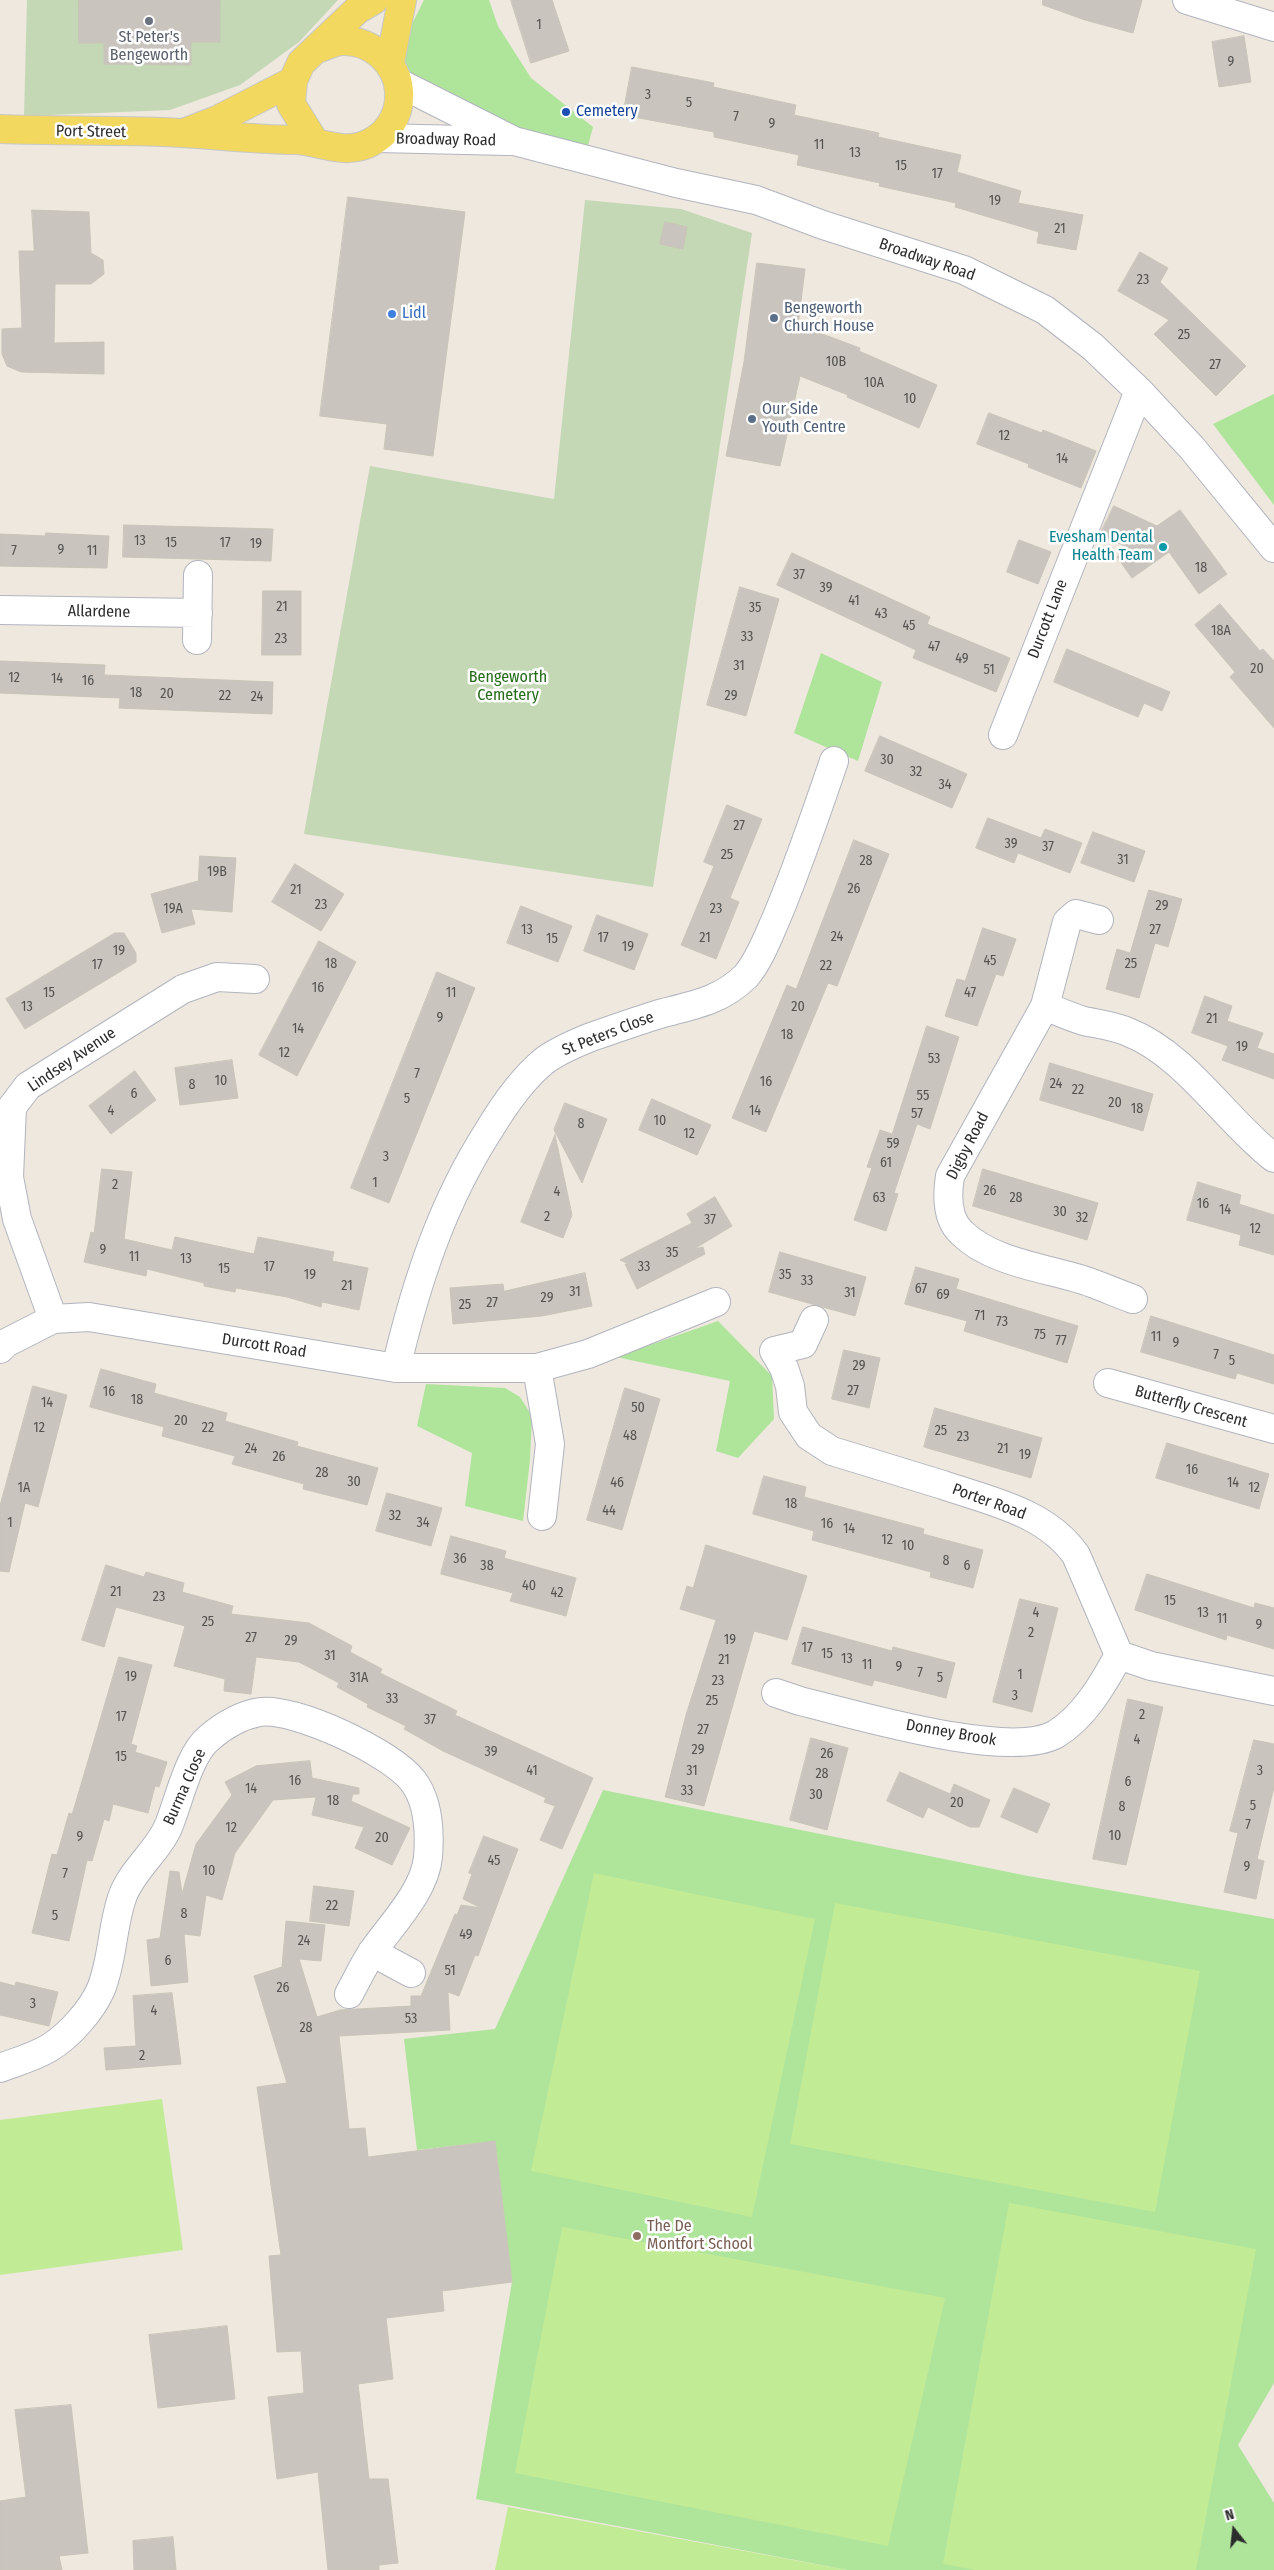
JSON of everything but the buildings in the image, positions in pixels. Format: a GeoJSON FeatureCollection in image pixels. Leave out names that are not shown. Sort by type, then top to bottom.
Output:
{"type":"FeatureCollection","features":[{"type":"Feature","properties":{"kind":"main road"},"geometry":{"type":"LineString","coordinates":[[374,0],[357,10],[301,63],[293,81],[292,104],[314,141],[340,149],[362,146],[378,138],[394,121],[400,101],[394,73],[402,0]]}},
{"type":"Feature","properties":{"kind":"main road"},"geometry":{"type":"LineString","coordinates":[[317,49],[342,41],[369,46],[394,73]]}},
{"type":"Feature","properties":{"kind":"main road","name":"Port Street"},"geometry":{"type":"LineString","coordinates":[[182,134],[217,120],[293,81]]}},
{"type":"Feature","properties":{"kind":"main road","name":"Port Street"},"geometry":{"type":"LineString","coordinates":[[0,129],[182,134],[314,141]]}},
{"type":"Feature","properties":{"kind":"street"},"geometry":{"type":"LineString","coordinates":[[1188,0],[1274,27]]}},
{"type":"Feature","properties":{"kind":"street","name":"Broadway Road"},"geometry":{"type":"LineString","coordinates":[[394,73],[514,142]]}},
{"type":"Feature","properties":{"kind":"street","name":"Broadway Road"},"geometry":{"type":"LineString","coordinates":[[378,138],[514,142],[676,183],[756,200],[823,225],[964,270],[1044,310],[1093,347],[1139,391],[1192,448],[1274,548]]}},
{"type":"Feature","properties":{"kind":"street","name":"Durcott Lane"},"geometry":{"type":"LineString","coordinates":[[1003,735],[1139,391]]}},
{"type":"Feature","properties":{"kind":"street"},"geometry":{"type":"LineString","coordinates":[[196,640],[198,575]]}},
{"type":"Feature","properties":{"kind":"street","name":"Allardene"},"geometry":{"type":"LineString","coordinates":[[0,610],[198,613]]}},
{"type":"Feature","properties":{"kind":"street","name":"St Peters Close"},"geometry":{"type":"LineString","coordinates":[[396,1368],[427,1254],[446,1206],[474,1152],[509,1097],[544,1061],[558,1053],[597,1035],[662,1014],[711,1001],[730,990],[748,974],[766,942],[800,862],[834,761]]}},
{"type":"Feature","properties":{"kind":"street","name":"Digby Road"},"geometry":{"type":"LineString","coordinates":[[1099,920],[1076,914],[1067,922],[1045,1006],[950,1176],[947,1196],[950,1212],[960,1232],[982,1248],[1037,1269],[1084,1280],[1133,1299]]}},
{"type":"Feature","properties":{"kind":"street","name":"Lindsey Avenue"},"geometry":{"type":"LineString","coordinates":[[53,1319],[16,1211],[9,1178],[6,1105],[28,1086],[183,989],[217,977],[255,979]]}},
{"type":"Feature","properties":{"kind":"street"},"geometry":{"type":"LineString","coordinates":[[1045,1006],[1081,1020],[1129,1032],[1156,1048],[1193,1077],[1232,1119],[1274,1158]]}},
{"type":"Feature","properties":{"kind":"street","name":"Durcott Road"},"geometry":{"type":"LineString","coordinates":[[0,1349],[6,1343],[53,1319],[89,1317],[396,1368],[537,1368],[588,1354],[716,1302]]}},
{"type":"Feature","properties":{"kind":"street","name":"Porter Road"},"geometry":{"type":"LineString","coordinates":[[814,1320],[803,1344],[774,1351],[787,1377],[793,1412],[809,1436],[832,1451],[1011,1507],[1041,1522],[1066,1540],[1076,1555],[1119,1655]]}},
{"type":"Feature","properties":{"kind":"street"},"geometry":{"type":"LineString","coordinates":[[537,1368],[550,1444],[542,1516]]}},
{"type":"Feature","properties":{"kind":"street","name":"Butterfly Crescent"},"geometry":{"type":"LineString","coordinates":[[1108,1383],[1274,1429]]}},
{"type":"Feature","properties":{"kind":"street"},"geometry":{"type":"LineString","coordinates":[[1119,1655],[1151,1666],[1274,1691]]}},
{"type":"Feature","properties":{"kind":"street","name":"Donney Brook"},"geometry":{"type":"LineString","coordinates":[[776,1693],[800,1701],[968,1740],[1011,1744],[1034,1741],[1054,1735],[1078,1717],[1104,1682],[1119,1655]]}},
{"type":"Feature","properties":{"kind":"street","name":"Burma Close"},"geometry":{"type":"LineString","coordinates":[[0,2068],[50,2047],[85,2014],[101,1989],[124,1894],[168,1828],[196,1755],[208,1739],[244,1717],[261,1712],[287,1713],[314,1721],[369,1749],[413,1781],[429,1825],[428,1860],[420,1881],[402,1914],[372,1952],[349,1994]]}},
{"type":"Feature","properties":{"kind":"street"},"geometry":{"type":"LineString","coordinates":[[372,1952],[411,1973]]}},
{"type":"Feature","properties":{"kind":"green space"},"geometry":{"type":"Polygon","coordinates":[[[27,0],[338,0],[299,42],[240,85],[170,110],[24,116],[27,0]]]}},
{"type":"Feature","properties":{"kind":"green space"},"geometry":{"type":"Polygon","coordinates":[[[424,0],[489,0],[498,26],[531,78],[593,127],[588,146],[515,128],[413,81],[404,61],[405,38],[424,0]]]}},
{"type":"Feature","properties":{"kind":"green space","name":"Bengeworth Cemetery"},"geometry":{"type":"Polygon","coordinates":[[[585,200],[681,209],[752,233],[653,887],[304,834],[370,466],[554,499],[585,200]]]}},
{"type":"Feature","properties":{"kind":"green space"},"geometry":{"type":"Polygon","coordinates":[[[1274,394],[1274,505],[1213,424],[1274,394]]]}},
{"type":"Feature","properties":{"kind":"green space"},"geometry":{"type":"Polygon","coordinates":[[[821,653],[882,682],[858,761],[794,733],[821,653]]]}},
{"type":"Feature","properties":{"kind":"green space"},"geometry":{"type":"Polygon","coordinates":[[[718,1321],[772,1376],[774,1419],[738,1458],[716,1451],[730,1381],[616,1357],[718,1321]]]}},
{"type":"Feature","properties":{"kind":"green space"},"geometry":{"type":"Polygon","coordinates":[[[426,1384],[505,1388],[520,1397],[532,1416],[530,1460],[523,1521],[465,1506],[472,1453],[417,1426],[426,1384]]]}},
{"type":"Feature","properties":{"kind":"green space","name":"The De Montfort School"},"geometry":{"type":"Polygon","coordinates":[[[603,1790],[1028,1876],[1274,1919],[1274,2383],[1238,2445],[1274,2503],[1274,2570],[847,2570],[476,2499],[512,2282],[495,2141],[417,2150],[404,2039],[495,2029],[603,1790]]]}},
{"type":"Feature","properties":{"kind":"green space"},"geometry":{"type":"Polygon","coordinates":[[[594,1873],[815,1919],[752,2217],[531,2171],[594,1873]]]}},
{"type":"Feature","properties":{"kind":"green space"},"geometry":{"type":"Polygon","coordinates":[[[835,1903],[1200,1971],[1155,2212],[790,2144],[835,1903]]]}},
{"type":"Feature","properties":{"kind":"green space"},"geometry":{"type":"Polygon","coordinates":[[[162,2099],[183,2250],[0,2275],[0,2120],[162,2099]]]}},
{"type":"Feature","properties":{"kind":"green space"},"geometry":{"type":"Polygon","coordinates":[[[1009,2203],[1256,2249],[1196,2570],[975,2570],[943,2564],[1009,2203]]]}},
{"type":"Feature","properties":{"kind":"green space"},"geometry":{"type":"Polygon","coordinates":[[[562,2227],[945,2298],[888,2546],[515,2473],[562,2227]]]}},
{"type":"Feature","properties":{"kind":"green space"},"geometry":{"type":"Polygon","coordinates":[[[508,2507],[847,2570],[495,2570],[508,2507]]]}},
{"type":"Feature","properties":{"kind":"place","name":"St Peter's Bengeworth"},"geometry":{"type":"Point","coordinates":[149,21]}},
{"type":"Feature","properties":{"kind":"place","name":"Cemetery"},"geometry":{"type":"Point","coordinates":[566,112]}},
{"type":"Feature","properties":{"kind":"place","name":"Lidl"},"geometry":{"type":"Point","coordinates":[392,314]}},
{"type":"Feature","properties":{"kind":"place","name":"Bengeworth Church House"},"geometry":{"type":"Point","coordinates":[774,318]}},
{"type":"Feature","properties":{"kind":"place","name":"Our Side Youth Centre"},"geometry":{"type":"Point","coordinates":[752,419]}},
{"type":"Feature","properties":{"kind":"place","name":"Evesham Dental Health Team"},"geometry":{"type":"Point","coordinates":[1163,547]}},
{"type":"Feature","properties":{"kind":"place","name":"The De Montfort School"},"geometry":{"type":"Point","coordinates":[637,2236]}}]}
